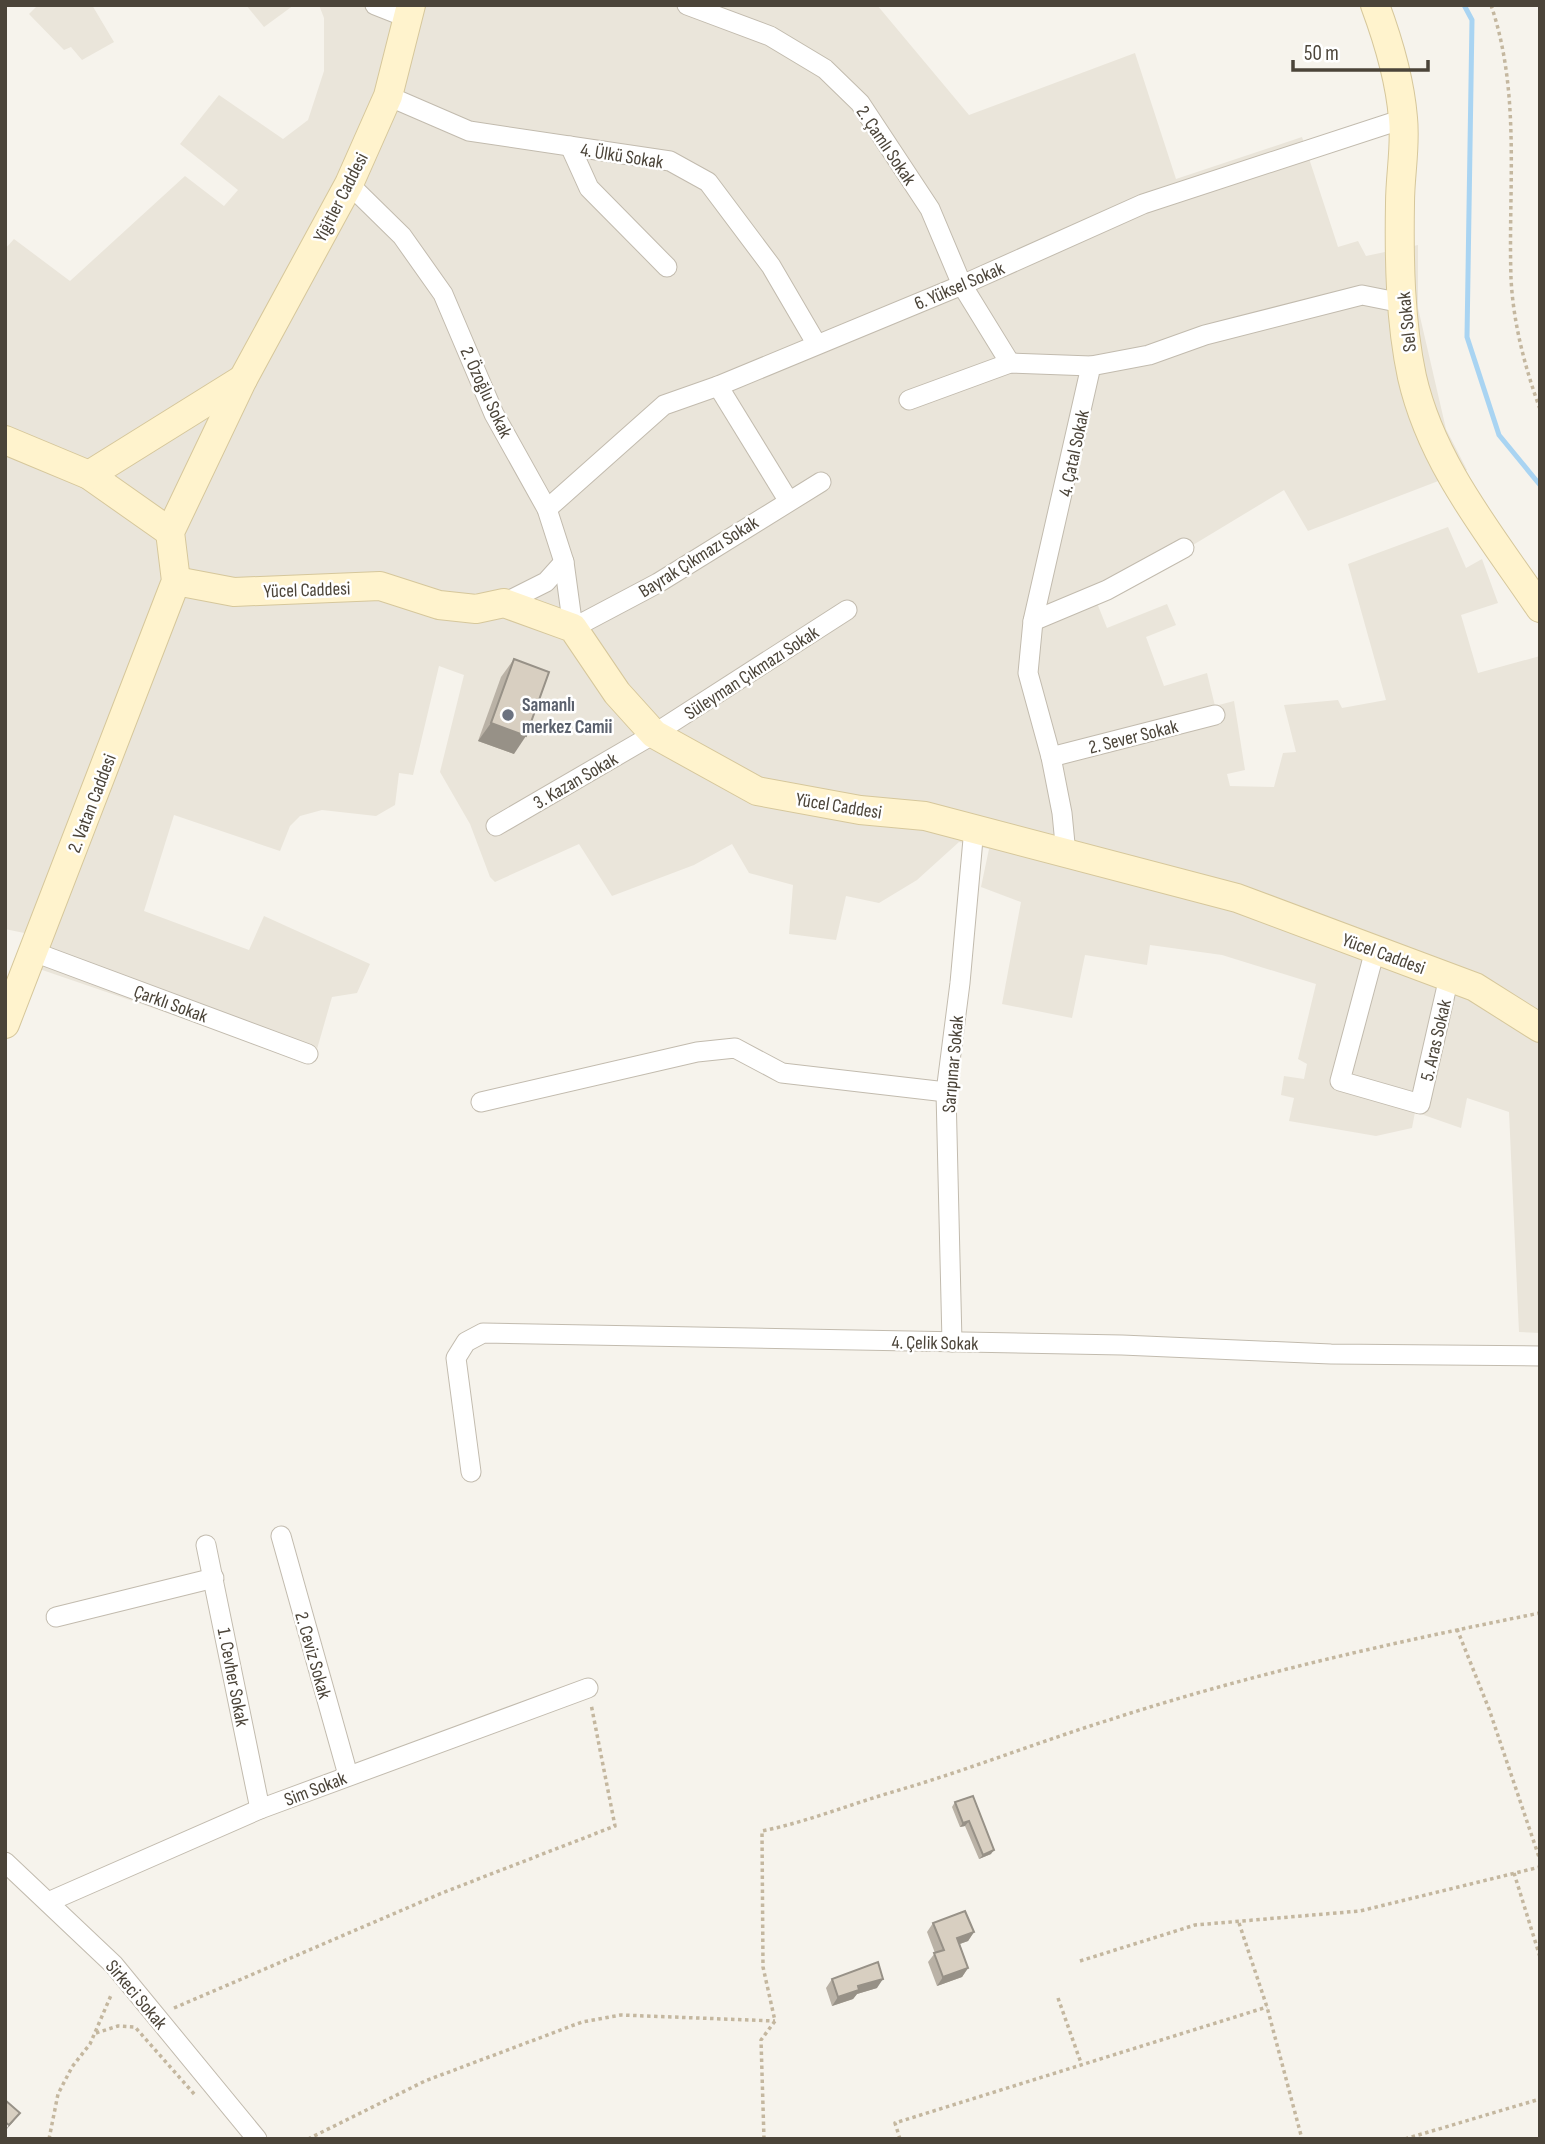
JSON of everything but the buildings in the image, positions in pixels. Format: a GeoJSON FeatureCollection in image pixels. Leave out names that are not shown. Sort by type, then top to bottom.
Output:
{"type":"FeatureCollection","features":[{"type":"Feature","properties":{"kind":"main road","name":"Sel Sokak"},"geometry":{"type":"LineString","coordinates":[[1375,5],[1383,26],[1404,119],[1400,203],[1402,303],[1412,378],[1437,452],[1472,511],[1540,608]]}},
{"type":"Feature","properties":{"kind":"main road","name":"Yiğitler Caddesi"},"geometry":{"type":"LineString","coordinates":[[170,532],[243,379],[349,184],[388,96],[409,12]]}},
{"type":"Feature","properties":{"kind":"main road","name":"Yiğitler Caddesi"},"geometry":{"type":"LineString","coordinates":[[89,475],[243,379]]}},
{"type":"Feature","properties":{"kind":"main road"},"geometry":{"type":"LineString","coordinates":[[5,440],[89,475],[170,532],[176,581]]}},
{"type":"Feature","properties":{"kind":"main road","name":"Yücel Caddesi"},"geometry":{"type":"LineString","coordinates":[[176,581],[234,592],[380,586],[439,605],[476,609],[504,603],[573,628],[617,693],[654,734],[757,791],[860,810],[925,817],[1237,898],[1475,987],[1540,1028]]}},
{"type":"Feature","properties":{"kind":"main road","name":"2. Vatan Caddesi"},"geometry":{"type":"LineString","coordinates":[[5,1024],[176,581]]}},
{"type":"Feature","properties":{"kind":"street"},"geometry":{"type":"LineString","coordinates":[[375,5],[409,12]]}},
{"type":"Feature","properties":{"kind":"street","name":"2. Çamlı Sokak"},"geometry":{"type":"LineString","coordinates":[[688,5],[770,36],[825,69],[860,103],[930,209],[962,285],[1010,363]]}},
{"type":"Feature","properties":{"kind":"street","name":"4. Ülkü Sokak"},"geometry":{"type":"LineString","coordinates":[[388,96],[469,131],[670,161],[708,182],[771,266],[816,343]]}},
{"type":"Feature","properties":{"kind":"street","name":"6. Yüksel Sokak"},"geometry":{"type":"LineString","coordinates":[[547,509],[664,405],[718,386],[816,343],[962,285],[1143,204],[1404,119]]}},
{"type":"Feature","properties":{"kind":"street"},"geometry":{"type":"LineString","coordinates":[[570,146],[589,188],[667,267]]}},
{"type":"Feature","properties":{"kind":"street","name":"2. Özoğlu Sokak"},"geometry":{"type":"LineString","coordinates":[[349,184],[402,236],[443,293],[494,414],[547,509],[564,562],[573,628]]}},
{"type":"Feature","properties":{"kind":"street"},"geometry":{"type":"LineString","coordinates":[[909,400],[1010,363],[1091,366],[1149,355],[1205,335],[1362,295],[1402,303]]}},
{"type":"Feature","properties":{"kind":"street","name":"4. Çatal Sokak"},"geometry":{"type":"LineString","coordinates":[[1066,854],[1062,813],[1051,757],[1028,673],[1033,621],[1091,366]]}},
{"type":"Feature","properties":{"kind":"street"},"geometry":{"type":"LineString","coordinates":[[718,386],[788,500]]}},
{"type":"Feature","properties":{"kind":"street","name":"Bayrak Çıkmazı Sokak"},"geometry":{"type":"LineString","coordinates":[[573,628],[657,583],[821,482]]}},
{"type":"Feature","properties":{"kind":"street"},"geometry":{"type":"LineString","coordinates":[[1033,621],[1107,590],[1184,548]]}},
{"type":"Feature","properties":{"kind":"street"},"geometry":{"type":"LineString","coordinates":[[504,603],[546,582],[564,562]]}},
{"type":"Feature","properties":{"kind":"street","name":"Süleyman Çıkmazı Sokak"},"geometry":{"type":"LineString","coordinates":[[654,734],[847,610]]}},
{"type":"Feature","properties":{"kind":"street","name":"2. Sever Sokak"},"geometry":{"type":"LineString","coordinates":[[1051,757],[1214,715]]}},
{"type":"Feature","properties":{"kind":"street","name":"3. Kazan Sokak"},"geometry":{"type":"LineString","coordinates":[[496,826],[654,734]]}},
{"type":"Feature","properties":{"kind":"street","name":"Sarıpınar Sokak"},"geometry":{"type":"LineString","coordinates":[[952,1342],[946,1092],[960,983],[974,828]]}},
{"type":"Feature","properties":{"kind":"street","name":"5. Aras Sokak"},"geometry":{"type":"LineString","coordinates":[[1375,950],[1340,1081],[1420,1104],[1450,977]]}},
{"type":"Feature","properties":{"kind":"street","name":"Çarklı Sokak"},"geometry":{"type":"LineString","coordinates":[[34,952],[308,1054]]}},
{"type":"Feature","properties":{"kind":"street"},"geometry":{"type":"LineString","coordinates":[[481,1102],[697,1052],[735,1048],[782,1073],[946,1092]]}},
{"type":"Feature","properties":{"kind":"street","name":"4. Çelik Sokak"},"geometry":{"type":"LineString","coordinates":[[471,1472],[456,1358],[467,1342],[483,1333],[1122,1345],[1331,1354],[1540,1356]]}},
{"type":"Feature","properties":{"kind":"street","name":"2. Ceviz Sokak"},"geometry":{"type":"LineString","coordinates":[[281,1536],[348,1775]]}},
{"type":"Feature","properties":{"kind":"street","name":"1. Cevher Sokak"},"geometry":{"type":"LineString","coordinates":[[206,1545],[260,1810]]}},
{"type":"Feature","properties":{"kind":"street"},"geometry":{"type":"LineString","coordinates":[[56,1617],[214,1578]]}},
{"type":"Feature","properties":{"kind":"street","name":"Sim Sokak"},"geometry":{"type":"LineString","coordinates":[[48,1902],[348,1775],[588,1688]]}},
{"type":"Feature","properties":{"kind":"street","name":"Sirkeci Sokak"},"geometry":{"type":"LineString","coordinates":[[5,1862],[125,1978],[257,2139]]}},
{"type":"Feature","properties":{"kind":"path"},"geometry":{"type":"LineString","coordinates":[[1492,5],[1499,28],[1511,112],[1511,281],[1526,371],[1540,409]]}},
{"type":"Feature","properties":{"kind":"path"},"geometry":{"type":"LineString","coordinates":[[764,2139],[761,2040],[775,2021],[763,1967],[762,1830],[801,1823],[930,1783],[1109,1720],[1277,1672],[1457,1629],[1540,1613]]}},
{"type":"Feature","properties":{"kind":"path"},"geometry":{"type":"LineString","coordinates":[[1457,1629],[1489,1709],[1540,1860]]}},
{"type":"Feature","properties":{"kind":"path"},"geometry":{"type":"LineString","coordinates":[[156,2016],[442,1893],[615,1826],[588,1688]]}},
{"type":"Feature","properties":{"kind":"path"},"geometry":{"type":"LineString","coordinates":[[1080,1961],[1195,1925],[1360,1911],[1540,1867]]}},
{"type":"Feature","properties":{"kind":"path"},"geometry":{"type":"LineString","coordinates":[[1514,1873],[1540,1958]]}},
{"type":"Feature","properties":{"kind":"path"},"geometry":{"type":"LineString","coordinates":[[1239,1923],[1267,2007],[1302,2139]]}},
{"type":"Feature","properties":{"kind":"path"},"geometry":{"type":"LineString","coordinates":[[49,2139],[58,2094],[96,2033],[112,1993],[125,1978]]}},
{"type":"Feature","properties":{"kind":"path"},"geometry":{"type":"LineString","coordinates":[[1058,1998],[1081,2063]]}},
{"type":"Feature","properties":{"kind":"path"},"geometry":{"type":"LineString","coordinates":[[900,2139],[895,2123],[1267,2007]]}},
{"type":"Feature","properties":{"kind":"path"},"geometry":{"type":"LineString","coordinates":[[308,2139],[425,2081],[582,2022],[621,2015],[775,2021]]}},
{"type":"Feature","properties":{"kind":"path"},"geometry":{"type":"LineString","coordinates":[[96,2033],[118,2026],[135,2027],[201,2103]]}},
{"type":"Feature","properties":{"kind":"path"},"geometry":{"type":"LineString","coordinates":[[1405,2139],[1540,2099]]}},
{"type":"Feature","properties":{"kind":"shaded area"},"geometry":{"type":"Polygon","coordinates":[[[38,5],[92,5],[114,42],[82,60],[71,47],[64,50],[29,14],[38,5]]]}},
{"type":"Feature","properties":{"kind":"shaded area"},"geometry":{"type":"Polygon","coordinates":[[[246,5],[294,5],[264,27],[246,5]]]}},
{"type":"Feature","properties":{"kind":"shaded area"},"geometry":{"type":"Polygon","coordinates":[[[319,5],[877,5],[969,115],[1135,53],[1176,179],[1302,137],[1338,247],[1358,241],[1366,256],[1418,245],[1418,308],[1446,429],[1467,470],[1308,531],[1284,490],[1097,603],[1107,628],[1167,604],[1176,625],[1146,637],[1164,686],[1207,673],[1215,706],[1234,701],[1245,770],[1227,774],[1230,786],[1274,787],[1283,753],[1296,752],[1284,705],[1338,700],[1342,708],[1386,700],[1348,564],[1448,527],[1466,568],[1482,559],[1498,603],[1461,615],[1478,673],[1540,656],[1540,1333],[1519,1332],[1509,1112],[1467,1098],[1461,1128],[1415,1112],[1412,1128],[1376,1136],[1289,1121],[1294,1098],[1281,1095],[1284,1076],[1304,1079],[1307,1064],[1298,1059],[1316,984],[1222,955],[1150,945],[1147,965],[1085,955],[1072,1018],[1002,1004],[1021,902],[981,887],[989,849],[959,842],[917,880],[879,903],[846,896],[836,940],[789,934],[793,885],[749,873],[732,844],[694,865],[612,896],[579,844],[495,882],[490,877],[470,824],[440,772],[464,675],[439,666],[413,775],[399,773],[395,805],[376,816],[322,810],[300,816],[290,826],[280,851],[174,815],[144,911],[249,950],[264,916],[370,964],[357,993],[332,997],[313,1063],[19,962],[29,934],[5,929],[5,249],[14,239],[70,281],[185,176],[224,206],[238,190],[180,144],[219,95],[283,139],[308,120],[324,71],[324,18],[319,5]]]}},
{"type":"Feature","properties":{"kind":"waterway"},"geometry":{"type":"LineString","coordinates":[[1464,5],[1472,20],[1467,337],[1499,435],[1540,485]]}},
{"type":"Feature","properties":{"kind":"place","name":"Samanlı merkez Camii"},"geometry":{"type":"Point","coordinates":[508,715]}}]}
